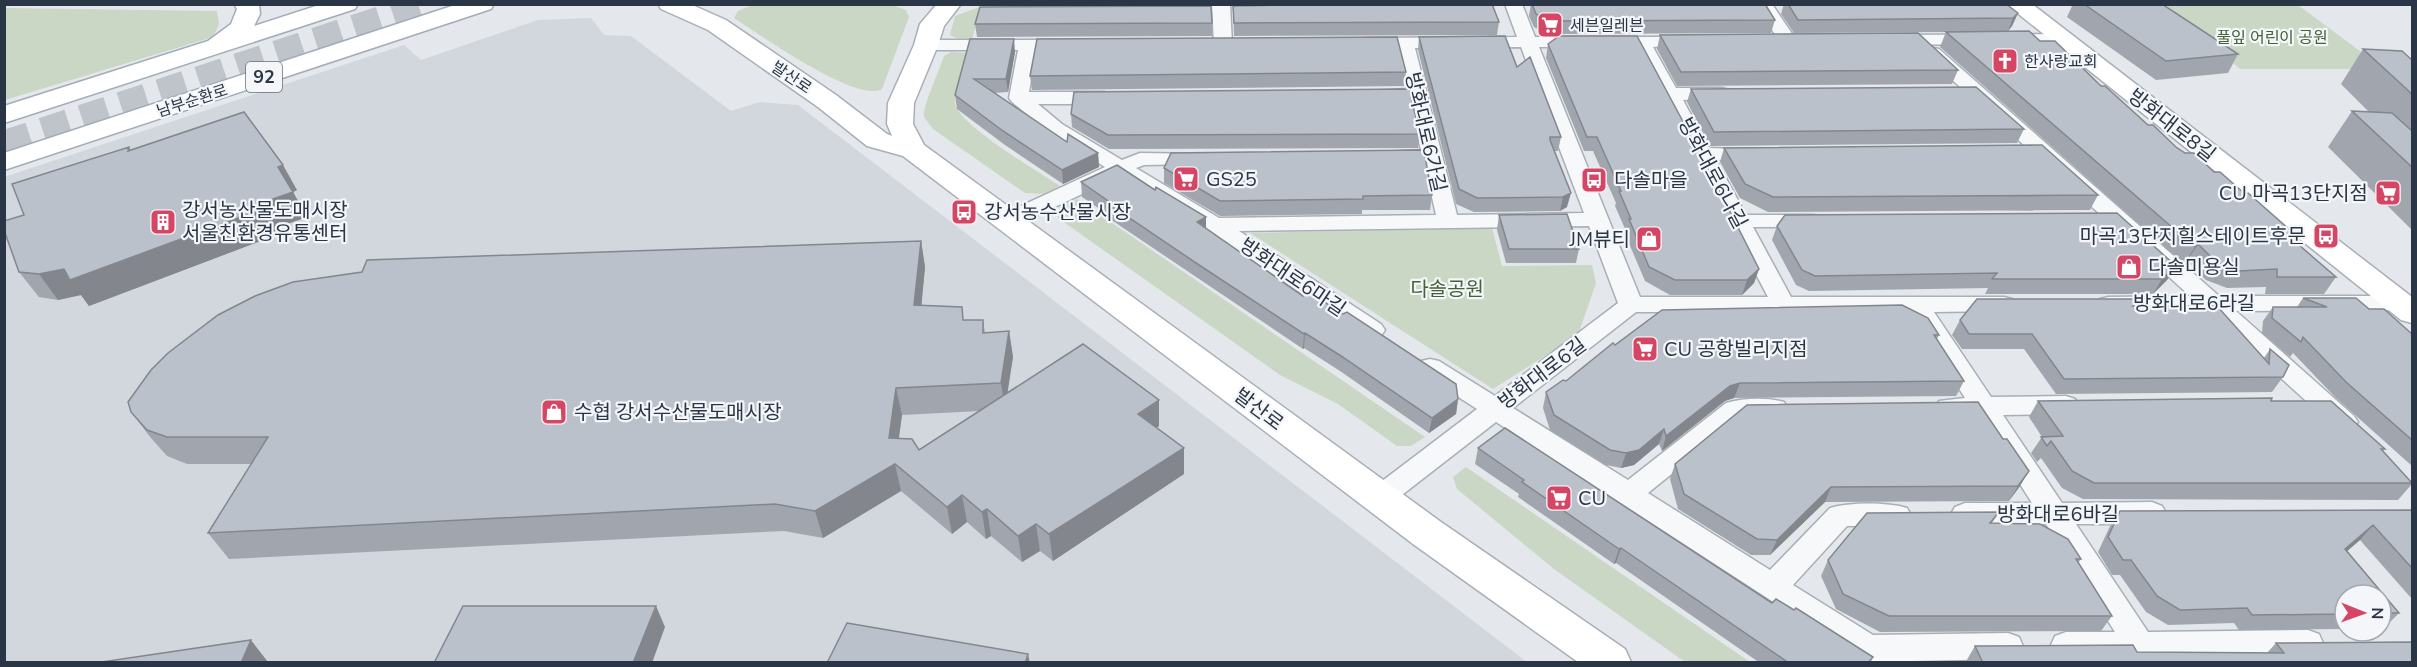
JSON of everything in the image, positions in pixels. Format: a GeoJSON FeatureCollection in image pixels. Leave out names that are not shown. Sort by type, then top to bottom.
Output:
{"type":"FeatureCollection","features":[{"type":"Feature","properties":{"kind":"street"},"geometry":{"type":"LineString","coordinates":[[208,50],[241,29],[249,19],[249,7],[246,4]]}},
{"type":"Feature","properties":{"kind":"street","name":"92"},"geometry":{"type":"LineString","coordinates":[[4,115],[347,4]]}},
{"type":"Feature","properties":{"kind":"street","name":"남부순환로"},"geometry":{"type":"LineString","coordinates":[[4,162],[483,4]]}},
{"type":"Feature","properties":{"kind":"street","name":"발산로"},"geometry":{"type":"LineString","coordinates":[[669,4],[717,25],[827,101],[877,140],[913,150],[1379,498],[1610,663]]}},
{"type":"Feature","properties":{"kind":"street","name":"발산로"},"geometry":{"type":"LineString","coordinates":[[913,150],[900,124],[900,103],[926,45],[932,24],[950,4]]}},
{"type":"Feature","properties":{"kind":"street"},"geometry":{"type":"LineString","coordinates":[[1221,4],[1222,44]]}},
{"type":"Feature","properties":{"kind":"street"},"geometry":{"type":"LineString","coordinates":[[1513,4],[1631,305],[2024,304]]}},
{"type":"Feature","properties":{"kind":"street"},"geometry":{"type":"LineString","coordinates":[[1763,4],[1788,41]]}},
{"type":"Feature","properties":{"kind":"street","name":"방화대로8길"},"geometry":{"type":"LineString","coordinates":[[2017,4],[2406,308]]}},
{"type":"Feature","properties":{"kind":"street"},"geometry":{"type":"LineString","coordinates":[[1871,40],[2061,39]]}},
{"type":"Feature","properties":{"kind":"street"},"geometry":{"type":"LineString","coordinates":[[1765,41],[1811,40]]}},
{"type":"Feature","properties":{"kind":"street"},"geometry":{"type":"LineString","coordinates":[[1918,40],[2214,303],[2364,440]]}},
{"type":"Feature","properties":{"kind":"street"},"geometry":{"type":"LineString","coordinates":[[1528,42],[1709,41]]}},
{"type":"Feature","properties":{"kind":"street","name":"방화대로6가길"},"geometry":{"type":"LineString","coordinates":[[1348,43],[1528,42]]}},
{"type":"Feature","properties":{"kind":"street","name":"방화대로6나길"},"geometry":{"type":"LineString","coordinates":[[1642,42],[1784,305]]}},
{"type":"Feature","properties":{"kind":"street","name":"방화대로6가길"},"geometry":{"type":"LineString","coordinates":[[1405,43],[1448,221]]}},
{"type":"Feature","properties":{"kind":"street"},"geometry":{"type":"LineString","coordinates":[[926,45],[1085,44]]}},
{"type":"Feature","properties":{"kind":"street"},"geometry":{"type":"LineString","coordinates":[[1200,44],[1245,44]]}},
{"type":"Feature","properties":{"kind":"street"},"geometry":{"type":"LineString","coordinates":[[1028,45],[1019,98],[1125,97]]}},
{"type":"Feature","properties":{"kind":"street"},"geometry":{"type":"LineString","coordinates":[[45,149],[64,128],[88,113],[193,75],[199,70],[202,62],[193,59],[177,60]]}},
{"type":"Feature","properties":{"kind":"street"},"geometry":{"type":"LineString","coordinates":[[1953,92],[1977,92]]}},
{"type":"Feature","properties":{"kind":"street"},"geometry":{"type":"LineString","coordinates":[[1359,95],[1417,94]]}},
{"type":"Feature","properties":{"kind":"street"},"geometry":{"type":"LineString","coordinates":[[1670,94],[1741,94]]}},
{"type":"Feature","properties":{"kind":"street","name":"방화대로6마길"},"geometry":{"type":"LineString","coordinates":[[1019,98],[1055,128],[1215,225],[1394,344]]}},
{"type":"Feature","properties":{"kind":"street"},"geometry":{"type":"LineString","coordinates":[[2008,152],[2043,151]]}},
{"type":"Feature","properties":{"kind":"street"},"geometry":{"type":"LineString","coordinates":[[1702,154],[1773,153]]}},
{"type":"Feature","properties":{"kind":"street"},"geometry":{"type":"LineString","coordinates":[[1374,157],[1432,156]]}},
{"type":"Feature","properties":{"kind":"street"},"geometry":{"type":"LineString","coordinates":[[1007,221],[1140,159],[1222,158]]}},
{"type":"Feature","properties":{"kind":"street"},"geometry":{"type":"LineString","coordinates":[[2083,218],[2118,218]]}},
{"type":"Feature","properties":{"kind":"street"},"geometry":{"type":"LineString","coordinates":[[1215,225],[1598,219]]}},
{"type":"Feature","properties":{"kind":"street"},"geometry":{"type":"LineString","coordinates":[[1739,221],[1834,220]]}},
{"type":"Feature","properties":{"kind":"street","name":"방화대로6라길"},"geometry":{"type":"LineString","coordinates":[[2083,304],[2214,303],[2406,308]]}},
{"type":"Feature","properties":{"kind":"street"},"geometry":{"type":"LineString","coordinates":[[1917,304],[2139,644]]}},
{"type":"Feature","properties":{"kind":"street","name":"방화대로6길"},"geometry":{"type":"LineString","coordinates":[[1379,498],[1631,305]]}},
{"type":"Feature","properties":{"kind":"street"},"geometry":{"type":"LineString","coordinates":[[1414,357],[1879,655],[2139,644],[2341,643]]}},
{"type":"Feature","properties":{"kind":"street"},"geometry":{"type":"LineString","coordinates":[[2288,403],[2323,403]]}},
{"type":"Feature","properties":{"kind":"street"},"geometry":{"type":"LineString","coordinates":[[1924,407],[2089,405]]}},
{"type":"Feature","properties":{"kind":"street"},"geometry":{"type":"LineString","coordinates":[[1628,495],[1735,409],[1794,408]]}},
{"type":"Feature","properties":{"kind":"street","name":"방화대로6바길"},"geometry":{"type":"LineString","coordinates":[[1772,588],[1840,515],[2174,513]]}},
{"type":"Feature","properties":{"kind":"shaded area"},"geometry":{"type":"Polygon","coordinates":[[[591,18],[604,35],[631,36],[731,111],[760,102],[798,105],[1527,662],[5,662],[4,177],[404,45],[421,60],[538,20],[591,18]]]}},
{"type":"Feature","properties":{"kind":"green space","name":"풀잎 어린이 공원"},"geometry":{"type":"Polygon","coordinates":[[[2166,5],[2298,5],[2384,69],[2240,69],[2166,5]]]}},
{"type":"Feature","properties":{"kind":"green space"},"geometry":{"type":"Polygon","coordinates":[[[750,6],[895,6],[906,10],[909,17],[882,89],[869,91],[852,86],[808,65],[734,18],[738,11],[750,6]]]}},
{"type":"Feature","properties":{"kind":"green space"},"geometry":{"type":"Polygon","coordinates":[[[982,6],[1209,6],[1209,17],[978,18],[972,39],[956,38],[950,35],[955,16],[982,6]]]}},
{"type":"Feature","properties":{"kind":"green space"},"geometry":{"type":"Polygon","coordinates":[[[5,8],[217,11],[219,24],[213,37],[5,100],[5,8]]]}},
{"type":"Feature","properties":{"kind":"green space"},"geometry":{"type":"Polygon","coordinates":[[[951,52],[968,53],[955,98],[960,112],[984,135],[1060,186],[1043,194],[1025,193],[933,129],[924,117],[924,112],[944,56],[951,52]]]}},
{"type":"Feature","properties":{"kind":"green space"},"geometry":{"type":"Polygon","coordinates":[[[1077,199],[1425,437],[1411,446],[1397,446],[1338,404],[1280,375],[1058,218],[1060,207],[1077,199]]]}},
{"type":"Feature","properties":{"kind":"green space","name":"다솔공원"},"geometry":{"type":"Polygon","coordinates":[[[1492,228],[1502,266],[1592,265],[1596,283],[1578,335],[1493,389],[1250,233],[1492,228]]]}},
{"type":"Feature","properties":{"kind":"green space"},"geometry":{"type":"Polygon","coordinates":[[[1466,467],[1750,662],[1685,662],[1554,569],[1457,489],[1453,477],[1466,467]]]}},
{"type":"Feature","properties":{"kind":"building"},"geometry":{"type":"Polygon","coordinates":[[[1492,4],[1499,22],[1234,23],[1233,6],[1492,4]]]}},
{"type":"Feature","properties":{"kind":"building"},"geometry":{"type":"Polygon","coordinates":[[[1532,4],[1765,4],[1775,20],[1550,21],[1536,14],[1532,4]]]}},
{"type":"Feature","properties":{"kind":"building"},"geometry":{"type":"Polygon","coordinates":[[[1788,4],[2006,4],[2018,13],[2013,18],[1798,20],[1788,4]]]}},
{"type":"Feature","properties":{"kind":"building"},"geometry":{"type":"Polygon","coordinates":[[[2084,4],[2162,4],[2238,54],[2166,61],[2084,4]]]}},
{"type":"Feature","properties":{"kind":"building"},"geometry":{"type":"Polygon","coordinates":[[[1211,6],[1212,23],[975,24],[980,7],[1211,6]]]}},
{"type":"Feature","properties":{"kind":"building"},"geometry":{"type":"Polygon","coordinates":[[[2029,31],[2040,41],[2055,41],[2101,86],[2105,86],[2148,125],[2153,125],[2176,147],[2185,153],[2194,153],[2214,172],[2220,172],[2244,193],[2248,193],[2299,238],[2292,239],[2336,277],[2277,277],[2277,269],[2238,271],[2217,263],[2198,244],[2195,247],[1946,32],[2029,31]]]}},
{"type":"Feature","properties":{"kind":"building"},"geometry":{"type":"Polygon","coordinates":[[[1918,33],[1958,70],[1681,72],[1660,35],[1918,33]]]}},
{"type":"Feature","properties":{"kind":"building"},"geometry":{"type":"Polygon","coordinates":[[[1505,36],[1517,67],[1530,57],[1561,137],[1550,137],[1550,140],[1571,193],[1563,197],[1477,198],[1459,189],[1419,37],[1505,36]]]}},
{"type":"Feature","properties":{"kind":"building"},"geometry":{"type":"Polygon","coordinates":[[[1559,36],[1637,36],[1759,269],[1747,280],[1675,280],[1649,267],[1629,219],[1631,219],[1619,191],[1621,191],[1597,137],[1587,137],[1548,44],[1559,36]]]}},
{"type":"Feature","properties":{"kind":"building"},"geometry":{"type":"Polygon","coordinates":[[[1397,37],[1406,72],[1030,76],[1037,39],[1397,37]]]}},
{"type":"Feature","properties":{"kind":"building"},"geometry":{"type":"Polygon","coordinates":[[[970,39],[1014,39],[1006,79],[974,79],[1067,142],[1068,134],[1098,153],[1062,170],[1003,131],[955,95],[970,39]]]}},
{"type":"Feature","properties":{"kind":"building"},"geometry":{"type":"Polygon","coordinates":[[[2363,49],[2402,51],[2412,60],[2412,94],[2363,49]]]}},
{"type":"Feature","properties":{"kind":"building"},"geometry":{"type":"Polygon","coordinates":[[[1976,87],[2024,129],[1714,132],[1691,89],[1976,87]]]}},
{"type":"Feature","properties":{"kind":"building"},"geometry":{"type":"Polygon","coordinates":[[[1409,89],[1420,134],[1108,135],[1071,114],[1074,92],[1409,89]]]}},
{"type":"Feature","properties":{"kind":"building"},"geometry":{"type":"Polygon","coordinates":[[[2352,111],[2392,113],[2412,131],[2412,167],[2352,111]]]}},
{"type":"Feature","properties":{"kind":"building","name":"강서농산물도매시장 서울친환경유통센터"},"geometry":{"type":"Polygon","coordinates":[[[244,112],[283,165],[278,167],[293,192],[262,203],[265,208],[70,280],[64,269],[39,274],[19,272],[4,230],[4,221],[24,215],[12,184],[129,147],[128,151],[244,112]]]}},
{"type":"Feature","properties":{"kind":"building"},"geometry":{"type":"Polygon","coordinates":[[[2042,145],[2098,195],[1773,197],[1745,184],[1724,148],[2042,145]]]}},
{"type":"Feature","properties":{"kind":"building"},"geometry":{"type":"Polygon","coordinates":[[[1424,150],[1432,195],[1363,196],[1363,199],[1220,201],[1164,168],[1171,153],[1424,150]]]}},
{"type":"Feature","properties":{"kind":"building"},"geometry":{"type":"Polygon","coordinates":[[[1117,165],[1155,190],[1156,187],[1206,217],[1197,222],[1303,296],[1309,292],[1343,314],[1347,312],[1456,384],[1458,399],[1432,418],[1341,356],[1199,265],[1109,204],[1111,203],[1081,182],[1117,165]]]}},
{"type":"Feature","properties":{"kind":"building"},"geometry":{"type":"Polygon","coordinates":[[[2117,213],[2176,266],[2162,279],[1992,279],[1997,273],[1815,276],[1802,270],[1777,226],[1785,215],[2117,213]]]}},
{"type":"Feature","properties":{"kind":"building"},"geometry":{"type":"Polygon","coordinates":[[[1567,214],[1579,249],[1509,249],[1499,215],[1567,214]]]}},
{"type":"Feature","properties":{"kind":"building","name":"수협 강서수산물도매시장"},"geometry":{"type":"Polygon","coordinates":[[[921,241],[914,305],[962,307],[963,320],[983,320],[983,333],[1009,331],[1001,383],[896,388],[889,438],[912,439],[919,450],[1083,344],[1159,400],[1138,414],[1184,448],[1049,534],[1036,524],[1018,536],[987,509],[982,512],[962,495],[947,507],[895,464],[815,511],[775,504],[208,533],[268,437],[167,437],[147,430],[131,412],[128,402],[151,370],[168,353],[218,315],[255,296],[293,282],[362,272],[367,260],[921,241]]]}},
{"type":"Feature","properties":{"kind":"building"},"geometry":{"type":"Polygon","coordinates":[[[2303,298],[2356,298],[2369,309],[2384,309],[2412,334],[2412,440],[2346,382],[2303,337],[2301,342],[2272,318],[2273,307],[2327,307],[2303,298]]]}},
{"type":"Feature","properties":{"kind":"building"},"geometry":{"type":"Polygon","coordinates":[[[1977,299],[2141,299],[2133,306],[2217,306],[2269,364],[2270,349],[2289,365],[2283,377],[2064,379],[2032,334],[1969,334],[1960,320],[1977,299]]]}},
{"type":"Feature","properties":{"kind":"building"},"geometry":{"type":"Polygon","coordinates":[[[1902,305],[1928,318],[1939,335],[1934,335],[1964,381],[1740,383],[1730,386],[1666,436],[1664,429],[1639,450],[1626,453],[1610,450],[1554,415],[1546,392],[1563,380],[1566,381],[1613,343],[1615,345],[1662,310],[1902,305]]]}},
{"type":"Feature","properties":{"kind":"building"},"geometry":{"type":"Polygon","coordinates":[[[2272,398],[2271,401],[2331,401],[2385,449],[2381,449],[2412,483],[2094,483],[2072,471],[2051,441],[2047,446],[2041,437],[2063,436],[2038,401],[2272,398]]]}},
{"type":"Feature","properties":{"kind":"building"},"geometry":{"type":"Polygon","coordinates":[[[1978,402],[2003,439],[2007,439],[2029,471],[2018,486],[1831,487],[1777,540],[1757,539],[1684,494],[1675,464],[1747,405],[1978,402]]]}},
{"type":"Feature","properties":{"kind":"building"},"geometry":{"type":"Polygon","coordinates":[[[1505,428],[1772,603],[1776,599],[1794,610],[1796,608],[1873,657],[1868,663],[1789,663],[1522,482],[1524,480],[1478,448],[1505,428]]]}},
{"type":"Feature","properties":{"kind":"building"},"geometry":{"type":"Polygon","coordinates":[[[2412,510],[2412,568],[2373,525],[2345,549],[2374,583],[2333,583],[2333,614],[2252,615],[2247,608],[2180,610],[2157,596],[2131,560],[2123,560],[2108,537],[2120,511],[2412,510]]]}},
{"type":"Feature","properties":{"kind":"building"},"geometry":{"type":"Polygon","coordinates":[[[1999,512],[1990,523],[2040,524],[2068,539],[2081,559],[2076,559],[2112,616],[1889,616],[1843,594],[1828,560],[1867,513],[1999,512]]]}},
{"type":"Feature","properties":{"kind":"building"},"geometry":{"type":"Polygon","coordinates":[[[463,606],[656,606],[633,663],[434,663],[463,606]]]}},
{"type":"Feature","properties":{"kind":"building"},"geometry":{"type":"Polygon","coordinates":[[[847,623],[1028,654],[1025,663],[827,663],[847,623]]]}},
{"type":"Feature","properties":{"kind":"building"},"geometry":{"type":"Polygon","coordinates":[[[251,640],[241,663],[95,663],[251,640]]]}},
{"type":"Feature","properties":{"kind":"building"},"geometry":{"type":"Polygon","coordinates":[[[2412,642],[2412,663],[1983,663],[1975,646],[2133,645],[2137,652],[2284,653],[2276,643],[2412,642]]]}},
{"type":"Feature","properties":{"kind":"tunnel"},"geometry":{"type":"LineString","coordinates":[[4,144],[428,4]]}},
{"type":"Feature","properties":{"kind":"place","name":"세븐일레븐"},"geometry":{"type":"Point","coordinates":[1550,25]}},
{"type":"Feature","properties":{"kind":"place","name":"한사랑교회"},"geometry":{"type":"Point","coordinates":[2005,61]}},
{"type":"Feature","properties":{"kind":"place","name":"GS25"},"geometry":{"type":"Point","coordinates":[1186,179]}},
{"type":"Feature","properties":{"kind":"place","name":"다솔마을"},"geometry":{"type":"Point","coordinates":[1594,180]}},
{"type":"Feature","properties":{"kind":"place","name":"CU 마곡13단지점"},"geometry":{"type":"Point","coordinates":[2388,193]}},
{"type":"Feature","properties":{"kind":"place","name":"강서농수산물시장"},"geometry":{"type":"Point","coordinates":[964,212]}},
{"type":"Feature","properties":{"kind":"place","name":"강서농산물도매시장 서울친환경유통센터"},"geometry":{"type":"Point","coordinates":[163,222]}},
{"type":"Feature","properties":{"kind":"place","name":"마곡13단지힐스테이트후문"},"geometry":{"type":"Point","coordinates":[2326,236]}},
{"type":"Feature","properties":{"kind":"place","name":"JM뷰티"},"geometry":{"type":"Point","coordinates":[1649,239]}},
{"type":"Feature","properties":{"kind":"place","name":"다솔미용실"},"geometry":{"type":"Point","coordinates":[2129,267]}},
{"type":"Feature","properties":{"kind":"place","name":"CU 공항빌리지점"},"geometry":{"type":"Point","coordinates":[1645,349]}},
{"type":"Feature","properties":{"kind":"place","name":"수협 강서수산물도매시장"},"geometry":{"type":"Point","coordinates":[554,412]}},
{"type":"Feature","properties":{"kind":"place","name":"CU"},"geometry":{"type":"Point","coordinates":[1559,498]}}]}
